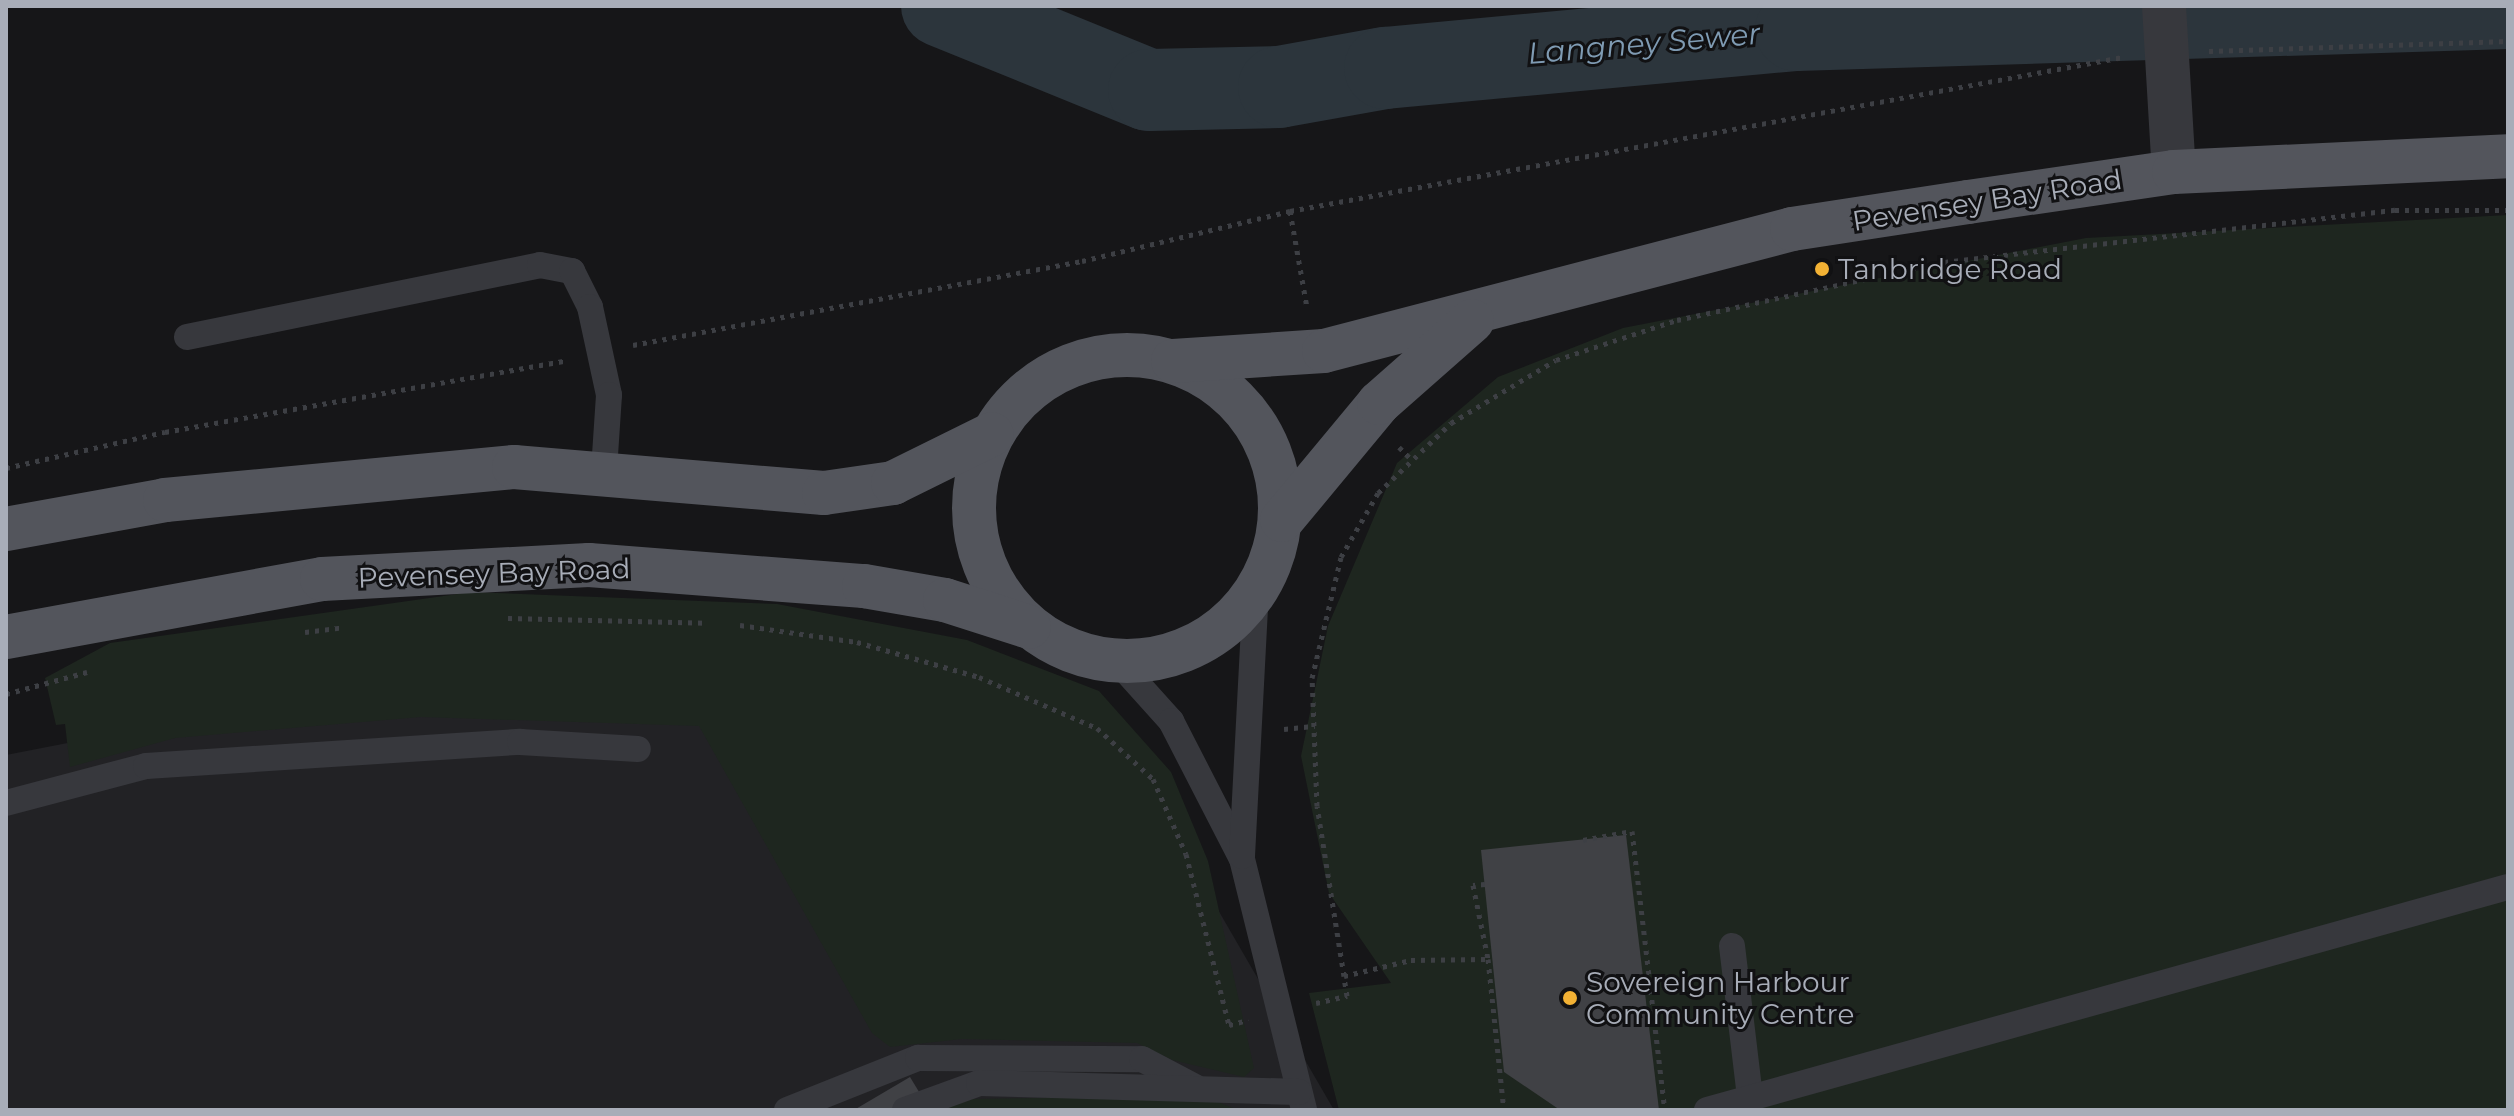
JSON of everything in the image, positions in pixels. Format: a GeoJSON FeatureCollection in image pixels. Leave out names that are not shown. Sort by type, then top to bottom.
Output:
{"type":"FeatureCollection","features":[{"type":"Feature","properties":{"kind":"main road","name":"Pevensey Bay Road"},"geometry":{"type":"LineString","coordinates":[[992,434],[1019,398],[1055,371],[1099,356],[1173,361],[1315,353],[1477,317],[1792,229],[2174,172],[2508,156]]}},
{"type":"Feature","properties":{"kind":"main road","name":"Pevensey Bay Road"},"geometry":{"type":"LineString","coordinates":[[1282,520],[1379,403],[1477,317]]}},
{"type":"Feature","properties":{"kind":"main road"},"geometry":{"type":"LineString","coordinates":[[992,434],[975,480],[975,529],[989,576],[1029,627],[1080,654],[1117,661],[1196,645],[1256,592],[1282,520],[1275,463],[1257,423],[1228,390],[1173,361]]}},
{"type":"Feature","properties":{"kind":"main road"},"geometry":{"type":"LineString","coordinates":[[6,529],[165,500],[379,476],[514,467],[604,471],[824,493],[893,483],[992,434]]}},
{"type":"Feature","properties":{"kind":"main road","name":"Pevensey Bay Road"},"geometry":{"type":"LineString","coordinates":[[6,637],[322,579],[589,565],[864,586],[945,600],[1029,627]]}},
{"type":"Feature","properties":{"kind":"street"},"geometry":{"type":"LineString","coordinates":[[2165,35],[2174,172]]}},
{"type":"Feature","properties":{"kind":"lane"},"geometry":{"type":"LineString","coordinates":[[187,337],[540,265],[572,271],[600,353],[609,395],[604,471]]}},
{"type":"Feature","properties":{"kind":"lane"},"geometry":{"type":"LineString","coordinates":[[1242,859],[1256,592]]}},
{"type":"Feature","properties":{"kind":"lane"},"geometry":{"type":"LineString","coordinates":[[905,1110],[979,1083],[1195,1087],[1301,1101],[1283,1011],[1242,859],[1171,721],[1117,661]]}},
{"type":"Feature","properties":{"kind":"lane"},"geometry":{"type":"LineString","coordinates":[[6,803],[146,766],[520,742],[638,749]]}},
{"type":"Feature","properties":{"kind":"lane"},"geometry":{"type":"LineString","coordinates":[[1707,1110],[2508,887]]}},
{"type":"Feature","properties":{"kind":"lane"},"geometry":{"type":"LineString","coordinates":[[1732,946],[1750,1098]]}},
{"type":"Feature","properties":{"kind":"lane"},"geometry":{"type":"LineString","coordinates":[[787,1110],[837,1087],[918,1058],[1142,1059],[1195,1087]]}},
{"type":"Feature","properties":{"kind":"path"},"geometry":{"type":"LineString","coordinates":[[6,468],[1082,261],[1290,211],[2084,61],[2165,35],[2508,41]]}},
{"type":"Feature","properties":{"kind":"path"},"geometry":{"type":"LineString","coordinates":[[489,618],[725,623],[857,642],[979,677],[1097,728],[1153,779],[1180,841],[1229,1025],[1347,996],[1317,806],[1312,678],[1341,557],[1378,493],[1451,423],[1556,360],[1632,335],[1944,262],[2395,210],[2508,210]]}},
{"type":"Feature","properties":{"kind":"path"},"geometry":{"type":"LineString","coordinates":[[292,634],[351,625]]}},
{"type":"Feature","properties":{"kind":"path"},"geometry":{"type":"LineString","coordinates":[[6,694],[101,668]]}},
{"type":"Feature","properties":{"kind":"path"},"geometry":{"type":"LineString","coordinates":[[1583,840],[1632,831],[1655,1000],[1665,1110]]}},
{"type":"Feature","properties":{"kind":"path"},"geometry":{"type":"LineString","coordinates":[[1485,884],[1473,885],[1488,959],[1504,1110]]}},
{"type":"Feature","properties":{"kind":"path"},"geometry":{"type":"LineString","coordinates":[[1344,976],[1411,960],[1488,959]]}},
{"type":"Feature","properties":{"kind":"shaded area"},"geometry":{"type":"Polygon","coordinates":[[[2508,215],[2508,1110],[1339,1110],[1309,993],[1391,983],[1329,893],[1301,756],[1328,626],[1397,463],[1498,377],[1623,328],[2086,238],[2508,215]]]}},
{"type":"Feature","properties":{"kind":"shaded area"},"geometry":{"type":"Polygon","coordinates":[[[472,592],[777,604],[967,640],[1099,691],[1171,772],[1208,861],[1254,1068],[1244,1077],[1172,1060],[1137,1043],[962,1039],[890,1047],[872,1033],[699,726],[421,717],[175,738],[70,767],[65,724],[56,725],[45,678],[110,643],[472,592]]]}},
{"type":"Feature","properties":{"kind":"shaded area"},"geometry":{"type":"Polygon","coordinates":[[[678,695],[1159,808],[1334,1110],[6,1110],[6,755],[257,706],[678,695]]]}},
{"type":"Feature","properties":{"kind":"shaded area"},"geometry":{"type":"Polygon","coordinates":[[[1105,1097],[1213,1100],[1238,1110],[938,1110],[972,1099],[1105,1097]]]}},
{"type":"Feature","properties":{"kind":"building","name":"Sovereign Harbour Community Centre"},"geometry":{"type":"Polygon","coordinates":[[[1626,835],[1659,1110],[1560,1110],[1504,1072],[1481,850],[1626,835]]]}},
{"type":"Feature","properties":{"kind":"building"},"geometry":{"type":"Polygon","coordinates":[[[910,1077],[930,1110],[854,1110],[910,1077]]]}},
{"type":"Feature","properties":{"kind":"waterway","name":"Langney Sewer"},"geometry":{"type":"LineString","coordinates":[[942,6],[1149,90],[1279,87],[1385,68],[1796,30],[2508,8]]}},
{"type":"Feature","properties":{"kind":"place","name":"Tanbridge Road"},"geometry":{"type":"Point","coordinates":[1822,269]}},
{"type":"Feature","properties":{"kind":"place","name":"Sovereign Harbour Community Centre"},"geometry":{"type":"Point","coordinates":[1570,998]}}]}
